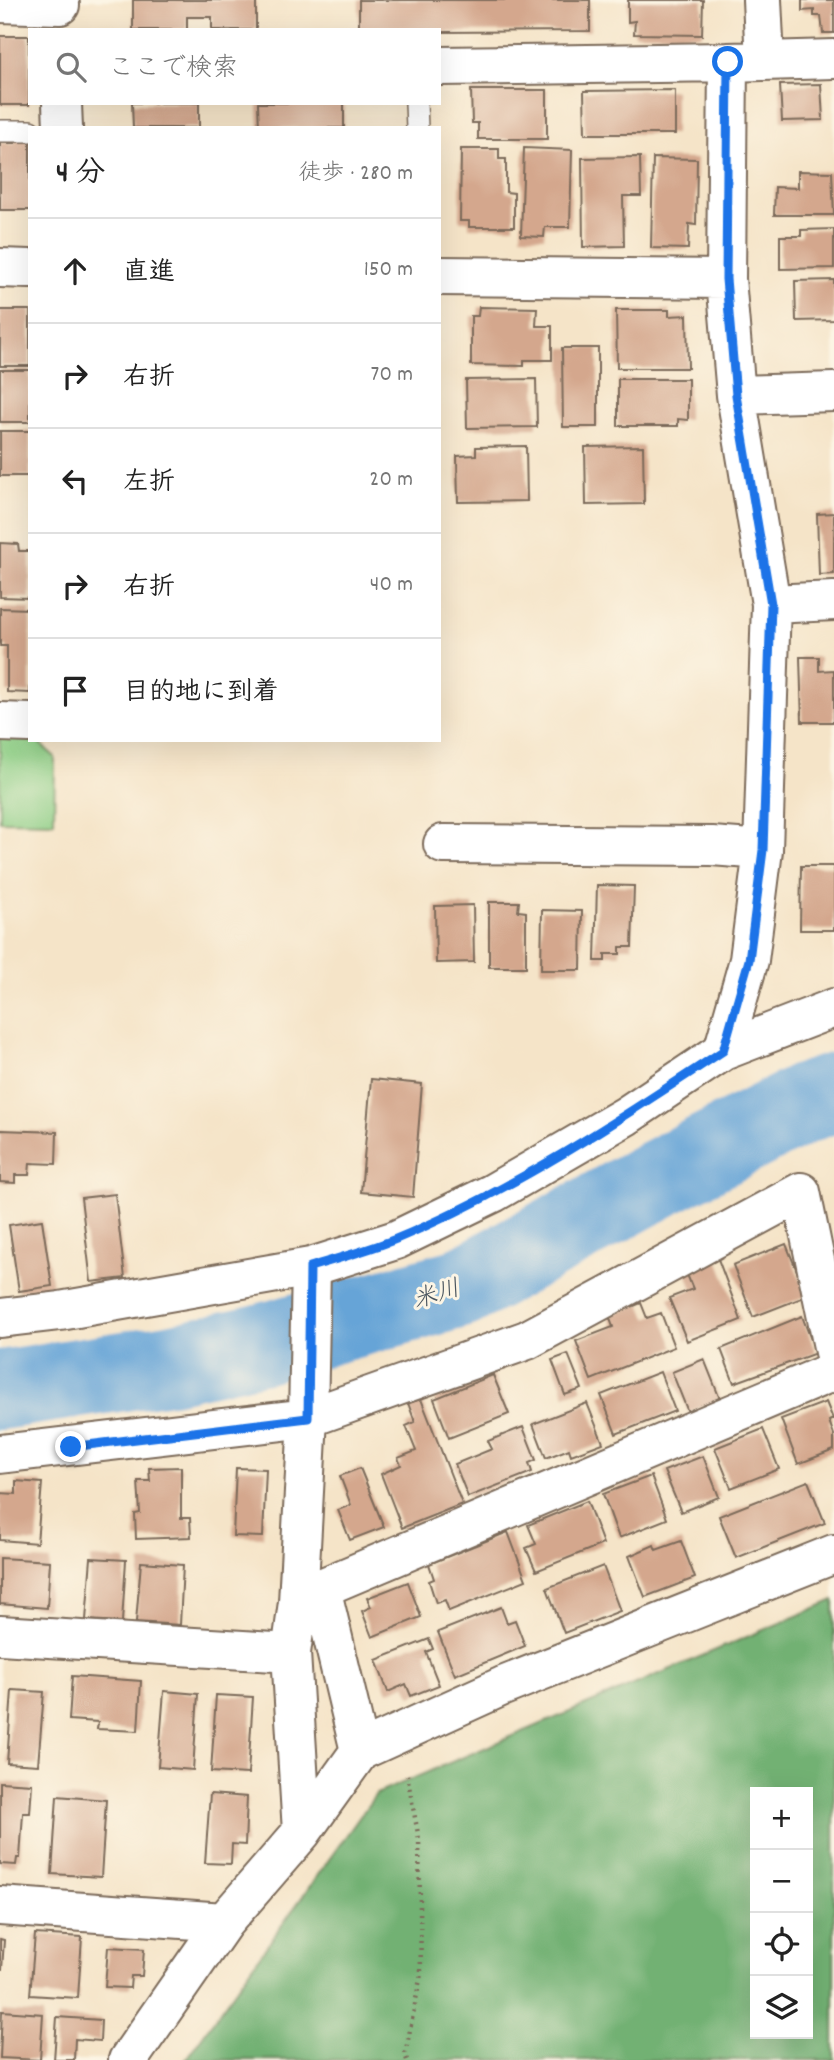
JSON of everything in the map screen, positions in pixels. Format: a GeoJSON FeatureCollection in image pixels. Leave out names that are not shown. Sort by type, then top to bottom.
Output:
{"type":"FeatureCollection","features":[{"type":"Feature","properties":{"kind":"street"},"geometry":{"type":"LineString","coordinates":[[723,1051],[749,960],[763,850],[771,604],[736,395],[726,279],[747,62],[762,0]]}},
{"type":"Feature","properties":{"kind":"street"},"geometry":{"type":"LineString","coordinates":[[0,3],[60,12]]}},
{"type":"Feature","properties":{"kind":"street"},"geometry":{"type":"LineString","coordinates":[[441,66],[834,59]]}},
{"type":"Feature","properties":{"kind":"street"},"geometry":{"type":"LineString","coordinates":[[62,105],[63,126]]}},
{"type":"Feature","properties":{"kind":"street"},"geometry":{"type":"LineString","coordinates":[[0,268],[28,269]]}},
{"type":"Feature","properties":{"kind":"street"},"geometry":{"type":"LineString","coordinates":[[441,276],[726,279]]}},
{"type":"Feature","properties":{"kind":"street"},"geometry":{"type":"LineString","coordinates":[[736,395],[834,392]]}},
{"type":"Feature","properties":{"kind":"street"},"geometry":{"type":"LineString","coordinates":[[771,604],[834,601]]}},
{"type":"Feature","properties":{"kind":"street"},"geometry":{"type":"LineString","coordinates":[[0,722],[28,723]]}},
{"type":"Feature","properties":{"kind":"street"},"geometry":{"type":"LineString","coordinates":[[443,844],[712,846],[763,850]]}},
{"type":"Feature","properties":{"kind":"street"},"geometry":{"type":"LineString","coordinates":[[0,1318],[310,1276],[396,1240],[493,1193],[626,1116],[723,1051],[834,1008]]}},
{"type":"Feature","properties":{"kind":"street"},"geometry":{"type":"LineString","coordinates":[[0,1454],[308,1406],[527,1340],[801,1192],[834,1352]]}},
{"type":"Feature","properties":{"kind":"street"},"geometry":{"type":"LineString","coordinates":[[302,1832],[291,1653],[309,1595],[310,1276]]}},
{"type":"Feature","properties":{"kind":"street"},"geometry":{"type":"LineString","coordinates":[[309,1595],[834,1371]]}},
{"type":"Feature","properties":{"kind":"street"},"geometry":{"type":"LineString","coordinates":[[128,2060],[224,1922],[302,1832],[360,1751],[503,1685],[834,1554]]}},
{"type":"Feature","properties":{"kind":"street"},"geometry":{"type":"LineString","coordinates":[[309,1595],[360,1751]]}},
{"type":"Feature","properties":{"kind":"street"},"geometry":{"type":"LineString","coordinates":[[0,1634],[291,1653]]}},
{"type":"Feature","properties":{"kind":"street"},"geometry":{"type":"LineString","coordinates":[[0,1906],[224,1922]]}},
{"type":"Feature","properties":{"kind":"lane"},"geometry":{"type":"LineString","coordinates":[[416,105],[416,126]]}},
{"type":"Feature","properties":{"kind":"lane"},"geometry":{"type":"LineString","coordinates":[[0,131],[28,131]]}},
{"type":"Feature","properties":{"kind":"path"},"geometry":{"type":"LineString","coordinates":[[400,1733],[419,1839],[421,1974],[405,2055],[407,2060]]}},
{"type":"Feature","properties":{"kind":"green space"},"geometry":{"type":"Polygon","coordinates":[[[0,734],[38,742],[55,757],[54,822],[0,821],[0,734]]]}},
{"type":"Feature","properties":{"kind":"green space"},"geometry":{"type":"Polygon","coordinates":[[[834,1600],[834,2060],[185,2060],[376,1794],[834,1600]]]}},
{"type":"Feature","properties":{"kind":"building"},"geometry":{"type":"Polygon","coordinates":[[[133,0],[256,0],[256,28],[212,28],[212,17],[187,17],[187,28],[133,28],[133,0]]]}},
{"type":"Feature","properties":{"kind":"building"},"geometry":{"type":"Polygon","coordinates":[[[359,0],[590,0],[590,31],[441,32],[441,28],[359,28],[359,0]]]}},
{"type":"Feature","properties":{"kind":"building"},"geometry":{"type":"Polygon","coordinates":[[[628,0],[703,0],[702,35],[634,34],[635,21],[628,22],[628,0]]]}},
{"type":"Feature","properties":{"kind":"building"},"geometry":{"type":"Polygon","coordinates":[[[802,0],[834,0],[834,33],[823,33],[821,16],[814,16],[814,10],[802,11],[802,0]]]}},
{"type":"Feature","properties":{"kind":"building"},"geometry":{"type":"Polygon","coordinates":[[[0,36],[28,36],[28,105],[0,105],[0,36]]]}},
{"type":"Feature","properties":{"kind":"building"},"geometry":{"type":"Polygon","coordinates":[[[821,84],[823,120],[782,121],[780,85],[821,84]]]}},
{"type":"Feature","properties":{"kind":"building"},"geometry":{"type":"Polygon","coordinates":[[[471,90],[547,90],[547,139],[478,139],[478,123],[472,123],[471,90]]]}},
{"type":"Feature","properties":{"kind":"building"},"geometry":{"type":"Polygon","coordinates":[[[675,90],[675,134],[585,134],[584,91],[675,90]]]}},
{"type":"Feature","properties":{"kind":"building"},"geometry":{"type":"Polygon","coordinates":[[[132,105],[199,105],[199,126],[133,126],[132,105]]]}},
{"type":"Feature","properties":{"kind":"building"},"geometry":{"type":"Polygon","coordinates":[[[258,105],[344,105],[344,126],[259,126],[258,105]]]}},
{"type":"Feature","properties":{"kind":"building"},"geometry":{"type":"Polygon","coordinates":[[[15,135],[28,136],[28,210],[0,210],[0,143],[15,143],[15,135]]]}},
{"type":"Feature","properties":{"kind":"building"},"geometry":{"type":"Polygon","coordinates":[[[524,148],[572,150],[570,227],[545,227],[544,237],[521,236],[524,148]]]}},
{"type":"Feature","properties":{"kind":"building"},"geometry":{"type":"Polygon","coordinates":[[[461,149],[499,149],[499,159],[506,159],[506,192],[514,193],[514,227],[469,227],[469,221],[460,221],[461,149]]]}},
{"type":"Feature","properties":{"kind":"building"},"geometry":{"type":"Polygon","coordinates":[[[640,157],[641,196],[623,196],[624,246],[583,247],[582,158],[640,157]]]}},
{"type":"Feature","properties":{"kind":"building"},"geometry":{"type":"Polygon","coordinates":[[[653,158],[697,159],[696,225],[689,224],[688,249],[651,248],[653,158]]]}},
{"type":"Feature","properties":{"kind":"building"},"geometry":{"type":"Polygon","coordinates":[[[798,171],[832,172],[834,215],[774,215],[775,187],[798,188],[798,171]]]}},
{"type":"Feature","properties":{"kind":"building"},"geometry":{"type":"Polygon","coordinates":[[[834,229],[834,268],[780,269],[780,236],[801,236],[801,230],[834,229]]]}},
{"type":"Feature","properties":{"kind":"building"},"geometry":{"type":"Polygon","coordinates":[[[834,280],[834,320],[796,321],[795,281],[834,280]]]}},
{"type":"Feature","properties":{"kind":"building"},"geometry":{"type":"Polygon","coordinates":[[[479,307],[537,308],[536,326],[552,326],[552,360],[524,360],[524,366],[471,365],[471,316],[478,316],[479,307]]]}},
{"type":"Feature","properties":{"kind":"building"},"geometry":{"type":"Polygon","coordinates":[[[0,310],[28,310],[28,366],[0,366],[0,310]]]}},
{"type":"Feature","properties":{"kind":"building"},"geometry":{"type":"Polygon","coordinates":[[[616,310],[669,310],[669,316],[687,315],[688,368],[617,368],[616,310]]]}},
{"type":"Feature","properties":{"kind":"building"},"geometry":{"type":"Polygon","coordinates":[[[562,348],[598,348],[598,427],[563,427],[562,348]]]}},
{"type":"Feature","properties":{"kind":"building"},"geometry":{"type":"Polygon","coordinates":[[[0,370],[28,370],[28,422],[0,422],[0,370]]]}},
{"type":"Feature","properties":{"kind":"building"},"geometry":{"type":"Polygon","coordinates":[[[536,379],[537,427],[467,428],[466,380],[536,379]]]}},
{"type":"Feature","properties":{"kind":"building"},"geometry":{"type":"Polygon","coordinates":[[[618,379],[688,379],[688,420],[678,419],[678,426],[618,426],[618,379]]]}},
{"type":"Feature","properties":{"kind":"building"},"geometry":{"type":"Polygon","coordinates":[[[0,431],[28,431],[28,476],[0,476],[0,431]]]}},
{"type":"Feature","properties":{"kind":"building"},"geometry":{"type":"Polygon","coordinates":[[[526,446],[527,501],[458,502],[457,456],[476,455],[476,447],[526,446]]]}},
{"type":"Feature","properties":{"kind":"building"},"geometry":{"type":"Polygon","coordinates":[[[643,446],[644,504],[586,505],[585,447],[643,446]]]}},
{"type":"Feature","properties":{"kind":"building"},"geometry":{"type":"Polygon","coordinates":[[[834,513],[834,574],[819,575],[817,514],[834,513]]]}},
{"type":"Feature","properties":{"kind":"building"},"geometry":{"type":"Polygon","coordinates":[[[0,543],[18,544],[19,551],[28,551],[28,598],[0,597],[0,543]]]}},
{"type":"Feature","properties":{"kind":"building"},"geometry":{"type":"Polygon","coordinates":[[[0,608],[28,609],[28,693],[7,692],[7,646],[0,646],[0,608]]]}},
{"type":"Feature","properties":{"kind":"building"},"geometry":{"type":"Polygon","coordinates":[[[800,657],[819,657],[819,671],[834,670],[834,722],[802,722],[800,657]]]}},
{"type":"Feature","properties":{"kind":"building"},"geometry":{"type":"Polygon","coordinates":[[[801,866],[834,866],[834,930],[800,930],[801,866]]]}},
{"type":"Feature","properties":{"kind":"building"},"geometry":{"type":"Polygon","coordinates":[[[597,885],[634,886],[632,947],[620,947],[620,954],[605,954],[605,961],[595,961],[597,885]]]}},
{"type":"Feature","properties":{"kind":"building"},"geometry":{"type":"Polygon","coordinates":[[[489,902],[519,902],[518,911],[526,912],[526,967],[489,967],[489,902]]]}},
{"type":"Feature","properties":{"kind":"building"},"geometry":{"type":"Polygon","coordinates":[[[473,905],[474,962],[436,963],[435,906],[473,905]]]}},
{"type":"Feature","properties":{"kind":"building"},"geometry":{"type":"Polygon","coordinates":[[[542,910],[582,911],[581,970],[541,970],[542,910]]]}},
{"type":"Feature","properties":{"kind":"building"},"geometry":{"type":"Polygon","coordinates":[[[371,1079],[422,1084],[413,1197],[361,1192],[371,1079]]]}},
{"type":"Feature","properties":{"kind":"building"},"geometry":{"type":"Polygon","coordinates":[[[0,1130],[57,1132],[56,1164],[30,1163],[29,1175],[15,1175],[15,1183],[0,1182],[0,1130]]]}},
{"type":"Feature","properties":{"kind":"building"},"geometry":{"type":"Polygon","coordinates":[[[115,1194],[125,1278],[91,1282],[81,1198],[115,1194]]]}},
{"type":"Feature","properties":{"kind":"building"},"geometry":{"type":"Polygon","coordinates":[[[42,1220],[52,1286],[19,1291],[9,1225],[42,1220]]]}},
{"type":"Feature","properties":{"kind":"building"},"geometry":{"type":"Polygon","coordinates":[[[786,1244],[807,1296],[753,1317],[733,1265],[786,1244]]]}},
{"type":"Feature","properties":{"kind":"building"},"geometry":{"type":"Polygon","coordinates":[[[718,1259],[741,1320],[687,1341],[669,1298],[693,1289],[686,1272],[718,1259]]]}},
{"type":"Feature","properties":{"kind":"building"},"geometry":{"type":"Polygon","coordinates":[[[641,1303],[647,1318],[661,1313],[674,1347],[591,1380],[576,1341],[613,1327],[609,1316],[641,1303]]]}},
{"type":"Feature","properties":{"kind":"building"},"geometry":{"type":"Polygon","coordinates":[[[802,1316],[816,1353],[734,1383],[721,1349],[802,1316]]]}},
{"type":"Feature","properties":{"kind":"building"},"geometry":{"type":"Polygon","coordinates":[[[568,1354],[582,1389],[565,1395],[552,1360],[568,1354]]]}},
{"type":"Feature","properties":{"kind":"building"},"geometry":{"type":"Polygon","coordinates":[[[704,1359],[720,1399],[688,1412],[672,1372],[704,1359]]]}},
{"type":"Feature","properties":{"kind":"building"},"geometry":{"type":"Polygon","coordinates":[[[660,1372],[675,1411],[616,1434],[601,1395],[660,1372]]]}},
{"type":"Feature","properties":{"kind":"building"},"geometry":{"type":"Polygon","coordinates":[[[493,1375],[509,1414],[449,1438],[434,1399],[493,1375]]]}},
{"type":"Feature","properties":{"kind":"building"},"geometry":{"type":"Polygon","coordinates":[[[421,1399],[462,1504],[402,1528],[381,1474],[401,1465],[398,1458],[416,1451],[406,1426],[415,1422],[408,1403],[421,1399]]]}},
{"type":"Feature","properties":{"kind":"building"},"geometry":{"type":"Polygon","coordinates":[[[826,1402],[833,1419],[829,1421],[834,1435],[834,1450],[798,1464],[781,1419],[826,1402]]]}},
{"type":"Feature","properties":{"kind":"building"},"geometry":{"type":"Polygon","coordinates":[[[587,1403],[603,1443],[571,1455],[569,1449],[546,1458],[533,1424],[587,1403]]]}},
{"type":"Feature","properties":{"kind":"building"},"geometry":{"type":"Polygon","coordinates":[[[523,1427],[536,1460],[529,1463],[532,1472],[468,1497],[455,1464],[492,1449],[488,1441],[523,1427]]]}},
{"type":"Feature","properties":{"kind":"building"},"geometry":{"type":"Polygon","coordinates":[[[763,1429],[779,1469],[731,1488],[715,1448],[763,1429]]]}},
{"type":"Feature","properties":{"kind":"building"},"geometry":{"type":"Polygon","coordinates":[[[703,1456],[719,1497],[681,1512],[664,1471],[703,1456]]]}},
{"type":"Feature","properties":{"kind":"building"},"geometry":{"type":"Polygon","coordinates":[[[181,1467],[181,1518],[190,1518],[191,1537],[136,1539],[135,1514],[140,1513],[138,1481],[150,1481],[149,1468],[181,1467]]]}},
{"type":"Feature","properties":{"kind":"building"},"geometry":{"type":"Polygon","coordinates":[[[236,1468],[266,1469],[263,1537],[233,1536],[236,1468]]]}},
{"type":"Feature","properties":{"kind":"building"},"geometry":{"type":"Polygon","coordinates":[[[360,1468],[384,1527],[350,1540],[338,1510],[351,1505],[340,1476],[360,1468]]]}},
{"type":"Feature","properties":{"kind":"building"},"geometry":{"type":"Polygon","coordinates":[[[651,1476],[667,1519],[619,1538],[603,1494],[651,1476]]]}},
{"type":"Feature","properties":{"kind":"building"},"geometry":{"type":"Polygon","coordinates":[[[16,1481],[42,1483],[37,1543],[0,1540],[0,1493],[16,1494],[16,1481]]]}},
{"type":"Feature","properties":{"kind":"building"},"geometry":{"type":"Polygon","coordinates":[[[808,1481],[825,1523],[736,1558],[719,1516],[808,1481]]]}},
{"type":"Feature","properties":{"kind":"building"},"geometry":{"type":"Polygon","coordinates":[[[587,1501],[603,1544],[536,1571],[526,1548],[536,1544],[528,1525],[587,1501]]]}},
{"type":"Feature","properties":{"kind":"building"},"geometry":{"type":"Polygon","coordinates":[[[508,1532],[526,1580],[449,1611],[445,1600],[436,1603],[429,1581],[434,1579],[429,1564],[508,1532]]]}},
{"type":"Feature","properties":{"kind":"building"},"geometry":{"type":"Polygon","coordinates":[[[681,1541],[695,1578],[645,1597],[629,1556],[654,1545],[656,1550],[681,1541]]]}},
{"type":"Feature","properties":{"kind":"building"},"geometry":{"type":"Polygon","coordinates":[[[0,1558],[50,1561],[47,1608],[0,1604],[0,1558]]]}},
{"type":"Feature","properties":{"kind":"building"},"geometry":{"type":"Polygon","coordinates":[[[91,1558],[126,1560],[122,1622],[86,1620],[91,1558]]]}},
{"type":"Feature","properties":{"kind":"building"},"geometry":{"type":"Polygon","coordinates":[[[141,1562],[183,1565],[180,1625],[136,1622],[141,1562]]]}},
{"type":"Feature","properties":{"kind":"building"},"geometry":{"type":"Polygon","coordinates":[[[603,1566],[620,1611],[564,1633],[547,1588],[603,1566]]]}},
{"type":"Feature","properties":{"kind":"building"},"geometry":{"type":"Polygon","coordinates":[[[408,1582],[421,1617],[372,1637],[362,1611],[371,1607],[367,1598],[408,1582]]]}},
{"type":"Feature","properties":{"kind":"building"},"geometry":{"type":"Polygon","coordinates":[[[501,1607],[507,1623],[515,1620],[525,1646],[455,1675],[438,1632],[501,1607]]]}},
{"type":"Feature","properties":{"kind":"building"},"geometry":{"type":"Polygon","coordinates":[[[429,1639],[433,1649],[426,1652],[439,1685],[411,1696],[406,1684],[388,1692],[376,1660],[429,1639]]]}},
{"type":"Feature","properties":{"kind":"building"},"geometry":{"type":"Polygon","coordinates":[[[72,1676],[141,1681],[138,1731],[97,1729],[98,1722],[69,1720],[72,1676]]]}},
{"type":"Feature","properties":{"kind":"building"},"geometry":{"type":"Polygon","coordinates":[[[12,1690],[44,1692],[38,1765],[7,1763],[12,1690]]]}},
{"type":"Feature","properties":{"kind":"building"},"geometry":{"type":"Polygon","coordinates":[[[164,1691],[198,1694],[193,1770],[158,1767],[164,1691]]]}},
{"type":"Feature","properties":{"kind":"building"},"geometry":{"type":"Polygon","coordinates":[[[216,1695],[253,1697],[248,1774],[211,1772],[216,1695]]]}},
{"type":"Feature","properties":{"kind":"building"},"geometry":{"type":"Polygon","coordinates":[[[0,1782],[32,1784],[30,1813],[23,1813],[20,1858],[17,1858],[16,1865],[0,1864],[0,1782]]]}},
{"type":"Feature","properties":{"kind":"building"},"geometry":{"type":"Polygon","coordinates":[[[210,1794],[247,1797],[245,1845],[232,1844],[231,1864],[205,1863],[210,1794]]]}},
{"type":"Feature","properties":{"kind":"building"},"geometry":{"type":"Polygon","coordinates":[[[57,1796],[106,1800],[101,1877],[52,1874],[57,1796]]]}},
{"type":"Feature","properties":{"kind":"building"},"geometry":{"type":"Polygon","coordinates":[[[35,1934],[82,1937],[78,1998],[30,1995],[35,1934]]]}},
{"type":"Feature","properties":{"kind":"building"},"geometry":{"type":"Polygon","coordinates":[[[0,1939],[4,1940],[2,1969],[0,1969],[0,1939]]]}},
{"type":"Feature","properties":{"kind":"building"},"geometry":{"type":"Polygon","coordinates":[[[108,1947],[144,1949],[142,1976],[131,1976],[130,1988],[105,1987],[108,1947]]]}},
{"type":"Feature","properties":{"kind":"building"},"geometry":{"type":"Polygon","coordinates":[[[2,2011],[43,2014],[40,2060],[0,2058],[2,2011]]]}},
{"type":"Feature","properties":{"kind":"building"},"geometry":{"type":"Polygon","coordinates":[[[57,2017],[101,2020],[100,2041],[75,2039],[74,2060],[54,2060],[57,2017]]]}},
{"type":"Feature","properties":{"kind":"waterway","name":"米川"},"geometry":{"type":"LineString","coordinates":[[0,1390],[170,1364],[260,1344],[461,1288],[659,1178],[805,1103],[834,1093]]}},
{"type":"Feature","properties":{"kind":"route"},"geometry":{"type":"LineString","coordinates":[[71,1447],[308,1418],[310,1267],[396,1240],[493,1193],[626,1116],[723,1051],[749,960],[763,850],[771,604],[736,395],[726,279],[728,62]]}}]}
